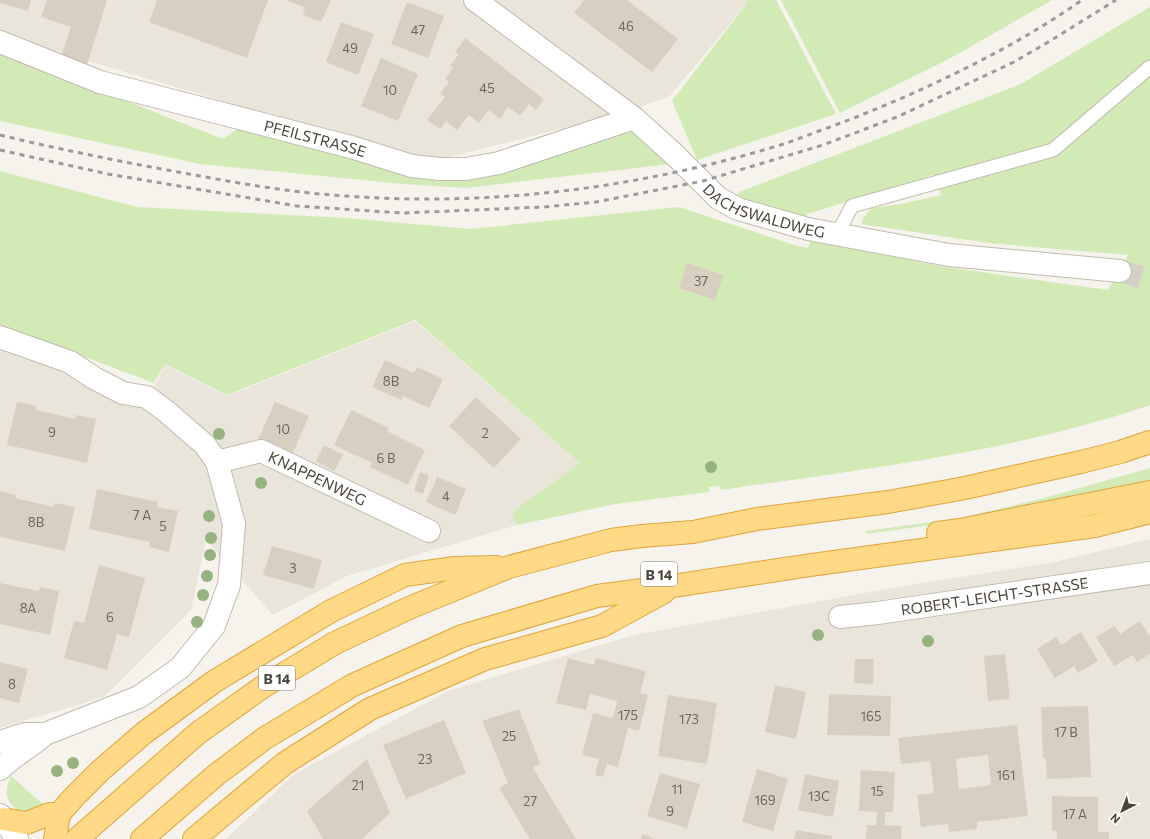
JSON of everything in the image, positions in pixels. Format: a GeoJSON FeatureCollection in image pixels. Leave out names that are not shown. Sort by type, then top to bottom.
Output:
{"type":"FeatureCollection","features":[{"type":"Feature","properties":{"kind":"highway","name":"B 14"},"geometry":{"type":"LineString","coordinates":[[77,839],[198,733],[264,686],[335,643],[409,608],[509,567],[612,540],[693,532],[757,519],[888,502],[965,488],[1081,462],[1120,452],[1150,442]]}},
{"type":"Feature","properties":{"kind":"highway","name":"B 14"},"geometry":{"type":"LineString","coordinates":[[216,775],[237,745],[334,678],[455,624],[554,594],[671,571],[960,530],[1150,492]]}},
{"type":"Feature","properties":{"kind":"highway","name":"B 14"},"geometry":{"type":"LineString","coordinates":[[142,839],[216,775],[265,738],[353,685],[462,636],[597,596],[1095,526],[1150,512]]}},
{"type":"Feature","properties":{"kind":"highway","name":"B 14"},"geometry":{"type":"LineString","coordinates":[[59,814],[101,770],[144,734],[215,681],[331,611],[405,575],[455,568],[509,567]]}},
{"type":"Feature","properties":{"kind":"highway","name":"B 14"},"geometry":{"type":"LineString","coordinates":[[194,839],[285,763],[370,710],[486,659],[602,626],[673,586]]}},
{"type":"Feature","properties":{"kind":"highway"},"geometry":{"type":"LineString","coordinates":[[1,817],[26,822],[50,814],[59,814],[55,839]]}},
{"type":"Feature","properties":{"kind":"street","name":"DACHSWALDWEG"},"geometry":{"type":"LineString","coordinates":[[475,0],[634,118],[677,157],[718,198],[738,209],[800,227],[949,255],[1120,271]]}},
{"type":"Feature","properties":{"kind":"street","name":"PFEILSTRASSE"},"geometry":{"type":"LineString","coordinates":[[0,42],[100,82],[351,148],[412,166],[440,169],[466,169],[499,163],[634,118]]}},
{"type":"Feature","properties":{"kind":"street"},"geometry":{"type":"LineString","coordinates":[[0,337],[70,362],[94,378],[123,393],[147,397],[167,412],[191,432],[204,445],[217,462],[234,524],[229,584],[214,626],[180,668],[139,697],[45,734],[33,745],[23,750],[0,769]]}},
{"type":"Feature","properties":{"kind":"street","name":"KNAPPENWEG"},"geometry":{"type":"LineString","coordinates":[[217,462],[261,451],[429,531]]}},
{"type":"Feature","properties":{"kind":"street","name":"ROBERT-LEICHT-STRASSE"},"geometry":{"type":"LineString","coordinates":[[840,617],[878,613],[1150,574]]}},
{"type":"Feature","properties":{"kind":"street"},"geometry":{"type":"LineString","coordinates":[[0,742],[25,734],[45,734]]}},
{"type":"Feature","properties":{"kind":"street"},"geometry":{"type":"LineString","coordinates":[[1,817],[17,839]]}},
{"type":"Feature","properties":{"kind":"lane"},"geometry":{"type":"LineString","coordinates":[[837,234],[852,206],[1053,150],[1150,67]]}},
{"type":"Feature","properties":{"kind":"shaded area"},"geometry":{"type":"Polygon","coordinates":[[[0,0],[745,0],[748,2],[669,97],[616,115],[429,162],[0,35],[0,0]]]}},
{"type":"Feature","properties":{"kind":"shaded area"},"geometry":{"type":"Polygon","coordinates":[[[415,321],[580,463],[512,512],[517,525],[347,576],[273,615],[206,540],[191,610],[104,697],[0,728],[0,349],[147,400],[165,365],[227,396],[415,321]]]}},
{"type":"Feature","properties":{"kind":"shaded area"},"geometry":{"type":"Polygon","coordinates":[[[1150,539],[1150,839],[226,839],[293,775],[448,691],[634,635],[903,586],[1050,563],[1150,539]]]}},
{"type":"Feature","properties":{"kind":"green space"},"geometry":{"type":"Polygon","coordinates":[[[745,0],[776,0],[836,114],[697,160],[672,101],[748,2],[745,0]]]}},
{"type":"Feature","properties":{"kind":"green space"},"geometry":{"type":"Polygon","coordinates":[[[781,0],[1052,0],[949,59],[840,113],[781,0]]]}},
{"type":"Feature","properties":{"kind":"green space"},"geometry":{"type":"Polygon","coordinates":[[[1150,7],[1150,405],[1098,421],[992,447],[938,457],[721,490],[720,486],[709,487],[709,492],[616,504],[517,525],[512,512],[580,463],[415,320],[227,395],[165,364],[154,383],[0,325],[0,171],[137,207],[346,218],[471,229],[679,207],[794,245],[808,248],[811,241],[946,267],[1108,290],[1128,255],[988,243],[862,224],[863,218],[872,208],[901,204],[941,195],[933,175],[807,214],[806,221],[733,201],[739,192],[1021,84],[1150,7]]]}},
{"type":"Feature","properties":{"kind":"green space"},"geometry":{"type":"Polygon","coordinates":[[[0,51],[223,139],[244,125],[421,172],[634,129],[670,164],[466,188],[403,184],[200,164],[0,121],[0,51]]]}},
{"type":"Feature","properties":{"kind":"green space"},"geometry":{"type":"Polygon","coordinates":[[[1150,468],[1150,481],[1118,490],[967,520],[866,534],[866,531],[960,518],[1041,499],[1150,468]]]}},
{"type":"Feature","properties":{"kind":"green space"},"geometry":{"type":"Polygon","coordinates":[[[11,776],[46,807],[23,813],[17,810],[10,802],[7,793],[7,787],[11,776]]]}},
{"type":"Feature","properties":{"kind":"building"},"geometry":{"type":"Polygon","coordinates":[[[0,0],[31,0],[28,11],[0,3],[0,0]]]}},
{"type":"Feature","properties":{"kind":"building"},"geometry":{"type":"Polygon","coordinates":[[[47,0],[107,0],[87,65],[61,57],[71,27],[41,17],[47,0]]]}},
{"type":"Feature","properties":{"kind":"building"},"geometry":{"type":"Polygon","coordinates":[[[157,0],[268,0],[247,58],[149,22],[157,0]]]}},
{"type":"Feature","properties":{"kind":"building"},"geometry":{"type":"Polygon","coordinates":[[[287,0],[331,0],[321,22],[303,15],[305,8],[287,0]]]}},
{"type":"Feature","properties":{"kind":"building"},"geometry":{"type":"Polygon","coordinates":[[[584,0],[627,0],[678,39],[652,72],[574,13],[584,0]]]}},
{"type":"Feature","properties":{"kind":"building"},"geometry":{"type":"Polygon","coordinates":[[[407,2],[444,16],[428,58],[391,44],[407,2]]]}},
{"type":"Feature","properties":{"kind":"building"},"geometry":{"type":"Polygon","coordinates":[[[341,22],[374,34],[358,75],[326,62],[341,22]]]}},
{"type":"Feature","properties":{"kind":"building"},"geometry":{"type":"Polygon","coordinates":[[[465,38],[544,99],[536,110],[529,104],[520,116],[508,107],[500,119],[489,110],[479,123],[469,115],[457,130],[446,121],[440,129],[427,120],[445,97],[440,93],[449,82],[445,79],[453,68],[450,66],[459,54],[455,52],[465,38]]]}},
{"type":"Feature","properties":{"kind":"building"},"geometry":{"type":"Polygon","coordinates":[[[381,58],[418,74],[398,121],[361,106],[381,58]]]}},
{"type":"Feature","properties":{"kind":"building"},"geometry":{"type":"Polygon","coordinates":[[[687,263],[723,275],[715,300],[679,288],[687,263]]]}},
{"type":"Feature","properties":{"kind":"building"},"geometry":{"type":"Polygon","coordinates":[[[385,360],[414,373],[417,367],[443,379],[429,408],[403,396],[401,400],[372,387],[385,360]]]}},
{"type":"Feature","properties":{"kind":"building"},"geometry":{"type":"Polygon","coordinates":[[[476,397],[521,439],[494,468],[449,426],[476,397]]]}},
{"type":"Feature","properties":{"kind":"building"},"geometry":{"type":"Polygon","coordinates":[[[17,402],[37,406],[36,410],[75,419],[76,415],[96,419],[87,463],[7,445],[17,402]]]}},
{"type":"Feature","properties":{"kind":"building"},"geometry":{"type":"Polygon","coordinates":[[[275,402],[309,416],[291,457],[257,442],[275,402]]]}},
{"type":"Feature","properties":{"kind":"building"},"geometry":{"type":"Polygon","coordinates":[[[351,410],[389,428],[387,431],[425,450],[408,485],[370,467],[372,463],[334,445],[351,410]]]}},
{"type":"Feature","properties":{"kind":"building"},"geometry":{"type":"Polygon","coordinates":[[[324,445],[343,455],[334,471],[316,461],[324,445]]]}},
{"type":"Feature","properties":{"kind":"building"},"geometry":{"type":"Polygon","coordinates":[[[420,472],[429,475],[423,494],[414,491],[420,472]]]}},
{"type":"Feature","properties":{"kind":"building"},"geometry":{"type":"Polygon","coordinates":[[[437,477],[466,489],[455,515],[426,502],[437,477]]]}},
{"type":"Feature","properties":{"kind":"building"},"geometry":{"type":"Polygon","coordinates":[[[97,489],[158,502],[157,507],[178,511],[169,552],[149,547],[150,542],[89,529],[97,489]]]}},
{"type":"Feature","properties":{"kind":"building"},"geometry":{"type":"Polygon","coordinates":[[[0,491],[16,495],[15,498],[54,507],[55,503],[75,507],[65,551],[0,537],[0,491]]]}},
{"type":"Feature","properties":{"kind":"building"},"geometry":{"type":"Polygon","coordinates":[[[272,546],[322,560],[314,589],[263,575],[272,546]]]}},
{"type":"Feature","properties":{"kind":"building"},"geometry":{"type":"Polygon","coordinates":[[[99,565],[145,578],[129,637],[117,634],[107,670],[64,658],[74,621],[84,623],[99,565]]]}},
{"type":"Feature","properties":{"kind":"building"},"geometry":{"type":"Polygon","coordinates":[[[0,583],[39,591],[40,587],[59,591],[50,635],[0,624],[0,583]]]}},
{"type":"Feature","properties":{"kind":"building"},"geometry":{"type":"Polygon","coordinates":[[[1140,621],[1150,637],[1150,654],[1137,662],[1133,655],[1114,666],[1096,637],[1115,626],[1120,634],[1140,621]]]}},
{"type":"Feature","properties":{"kind":"building"},"geometry":{"type":"Polygon","coordinates":[[[1081,632],[1098,661],[1078,673],[1074,666],[1055,678],[1037,649],[1056,637],[1061,645],[1081,632]]]}},
{"type":"Feature","properties":{"kind":"building"},"geometry":{"type":"Polygon","coordinates":[[[1005,654],[1010,699],[988,701],[984,656],[1005,654]]]}},
{"type":"Feature","properties":{"kind":"building"},"geometry":{"type":"Polygon","coordinates":[[[568,658],[594,665],[596,658],[646,671],[640,693],[648,695],[639,731],[628,728],[618,767],[607,764],[603,777],[595,775],[599,759],[582,755],[593,713],[613,718],[617,701],[590,694],[586,710],[556,703],[568,658]]]}},
{"type":"Feature","properties":{"kind":"building"},"geometry":{"type":"Polygon","coordinates":[[[855,659],[874,659],[873,684],[854,683],[855,659]]]}},
{"type":"Feature","properties":{"kind":"building"},"geometry":{"type":"Polygon","coordinates":[[[0,662],[28,669],[19,703],[0,698],[0,662]]]}},
{"type":"Feature","properties":{"kind":"building"},"geometry":{"type":"Polygon","coordinates":[[[775,685],[806,692],[796,739],[765,732],[775,685]]]}},
{"type":"Feature","properties":{"kind":"building"},"geometry":{"type":"Polygon","coordinates":[[[829,694],[891,696],[890,736],[827,735],[829,694]]]}},
{"type":"Feature","properties":{"kind":"building"},"geometry":{"type":"Polygon","coordinates":[[[668,695],[717,703],[707,764],[658,756],[668,695]]]}},
{"type":"Feature","properties":{"kind":"building"},"geometry":{"type":"Polygon","coordinates":[[[1088,706],[1091,777],[1047,779],[1046,758],[1043,758],[1041,707],[1088,706]]]}},
{"type":"Feature","properties":{"kind":"building"},"geometry":{"type":"Polygon","coordinates":[[[519,709],[540,763],[533,768],[576,839],[530,839],[499,788],[508,783],[482,721],[519,709]]]}},
{"type":"Feature","properties":{"kind":"building"},"geometry":{"type":"Polygon","coordinates":[[[444,720],[466,773],[406,799],[383,745],[444,720]]]}},
{"type":"Feature","properties":{"kind":"building"},"geometry":{"type":"Polygon","coordinates":[[[1017,725],[1028,816],[977,822],[977,829],[949,832],[948,824],[921,827],[917,795],[934,793],[930,761],[901,764],[898,738],[1017,725]],[[988,755],[956,759],[959,789],[991,785],[988,755]]]}},
{"type":"Feature","properties":{"kind":"building"},"geometry":{"type":"Polygon","coordinates":[[[367,759],[390,813],[362,839],[323,839],[307,811],[367,759]]]}},
{"type":"Feature","properties":{"kind":"building"},"geometry":{"type":"Polygon","coordinates":[[[757,769],[788,779],[773,831],[742,822],[757,769]]]}},
{"type":"Feature","properties":{"kind":"building"},"geometry":{"type":"Polygon","coordinates":[[[861,770],[895,772],[893,812],[885,812],[885,825],[902,826],[901,839],[866,839],[867,825],[876,825],[877,812],[859,811],[861,770]]]}},
{"type":"Feature","properties":{"kind":"building"},"geometry":{"type":"Polygon","coordinates":[[[660,773],[700,784],[687,828],[647,816],[660,773]]]}},
{"type":"Feature","properties":{"kind":"building"},"geometry":{"type":"Polygon","coordinates":[[[805,774],[839,781],[833,817],[798,810],[805,774]]]}},
{"type":"Feature","properties":{"kind":"building"},"geometry":{"type":"Polygon","coordinates":[[[1052,796],[1098,797],[1098,832],[1109,832],[1109,839],[1057,839],[1057,831],[1052,830],[1052,796]]]}},
{"type":"Feature","properties":{"kind":"building"},"geometry":{"type":"Polygon","coordinates":[[[796,830],[832,836],[832,839],[794,839],[796,830]]]}},
{"type":"Feature","properties":{"kind":"building"},"geometry":{"type":"Polygon","coordinates":[[[643,834],[655,839],[641,839],[643,834]]]}},
{"type":"Feature","properties":{"kind":"tunnel"},"geometry":{"type":"LineString","coordinates":[[1120,271],[1150,280]]}},
{"type":"Feature","properties":{"kind":"railway"},"geometry":{"type":"LineString","coordinates":[[0,135],[150,167],[309,193],[400,199],[455,199],[564,191],[618,183],[725,161],[793,141],[842,123],[909,95],[998,52],[1041,27],[1082,0]]}},
{"type":"Feature","properties":{"kind":"railway"},"geometry":{"type":"LineString","coordinates":[[0,150],[108,174],[297,206],[402,213],[544,207],[596,202],[703,181],[823,145],[897,117],[1014,62],[1116,0]]}}]}
